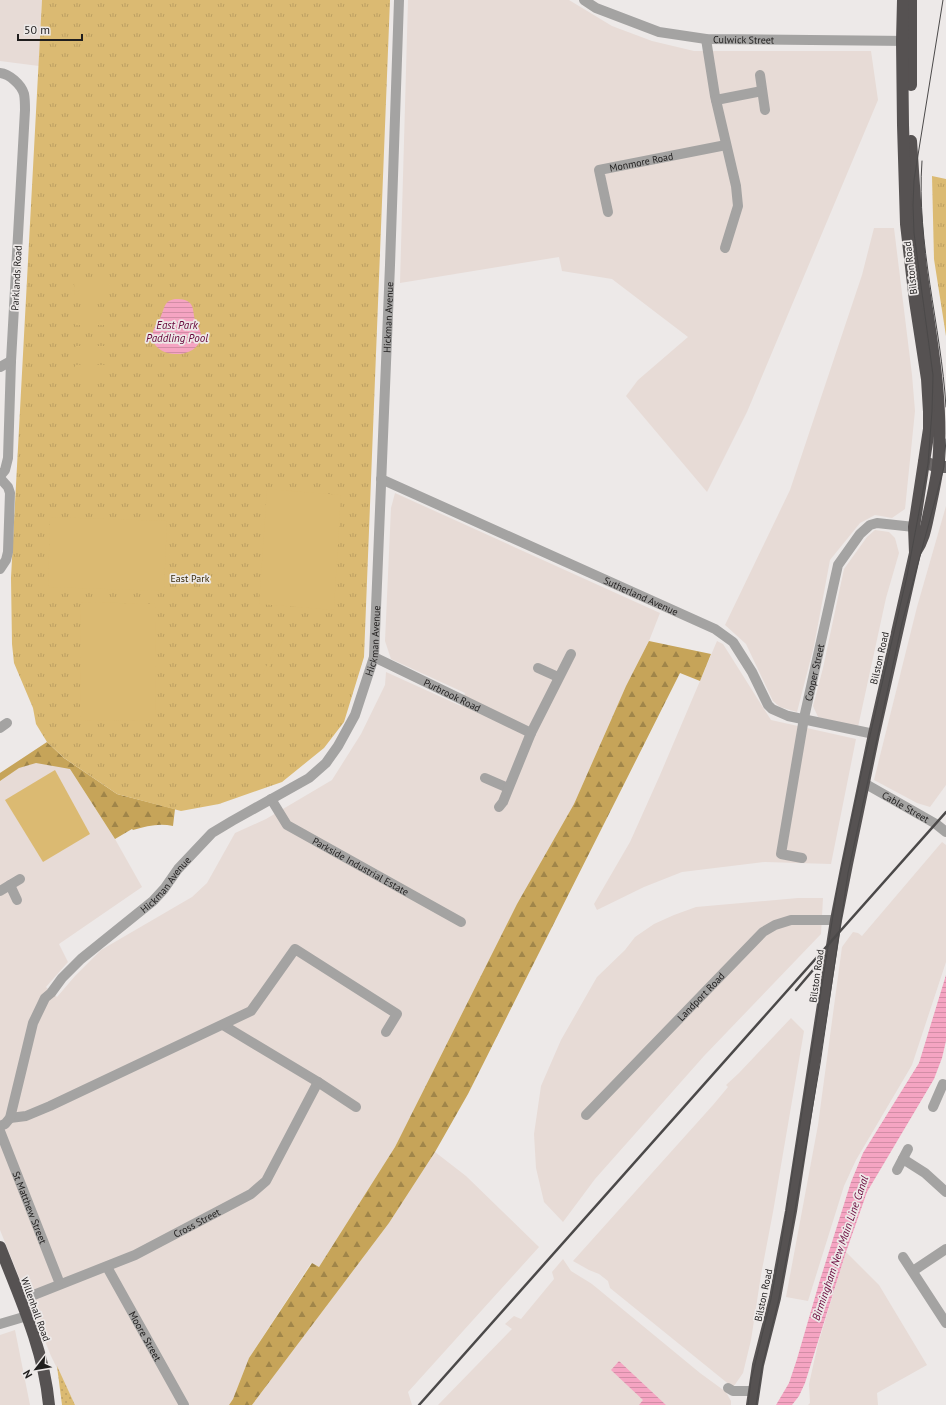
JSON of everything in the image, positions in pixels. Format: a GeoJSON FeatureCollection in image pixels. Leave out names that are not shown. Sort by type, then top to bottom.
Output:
{"type":"FeatureCollection","features":[{"type":"Feature","properties":{"kind":"highway","name":"Bilston Road"},"geometry":{"type":"LineString","coordinates":[[903,0],[911,141],[921,268],[930,321],[938,392],[939,434],[942,467],[922,542],[915,553]]}},
{"type":"Feature","properties":{"kind":"highway","name":"Bilston Road"},"geometry":{"type":"LineString","coordinates":[[752,1405],[758,1365],[775,1299],[791,1211],[836,920],[874,734],[915,553],[914,527],[929,429],[929,412],[927,379],[915,301],[904,193],[906,40],[911,0]]}},
{"type":"Feature","properties":{"kind":"highway","name":"Willenhall Road"},"geometry":{"type":"LineString","coordinates":[[0,1247],[27,1316],[41,1358],[49,1405]]}},
{"type":"Feature","properties":{"kind":"main road"},"geometry":{"type":"LineString","coordinates":[[924,462],[942,467]]}},
{"type":"Feature","properties":{"kind":"street","name":"Hickman Avenue"},"geometry":{"type":"LineString","coordinates":[[10,1118],[33,1023],[45,998],[51,993],[62,978],[81,959],[153,901],[164,889],[178,869],[212,833],[309,778],[326,763],[355,715],[374,656],[399,0]]}},
{"type":"Feature","properties":{"kind":"street","name":"Culwick Street"},"geometry":{"type":"LineString","coordinates":[[584,0],[596,8],[659,32],[706,39],[906,40]]}},
{"type":"Feature","properties":{"kind":"street"},"geometry":{"type":"LineString","coordinates":[[706,39],[716,100],[736,186],[738,206],[725,248]]}},
{"type":"Feature","properties":{"kind":"street","name":"Parklands Road"},"geometry":{"type":"LineString","coordinates":[[0,73],[4,73],[15,80],[24,93],[25,110],[11,361],[8,458],[5,470],[0,477],[6,484],[10,493],[8,552],[6,560],[0,569]]}},
{"type":"Feature","properties":{"kind":"street"},"geometry":{"type":"LineString","coordinates":[[760,75],[765,110]]}},
{"type":"Feature","properties":{"kind":"street"},"geometry":{"type":"LineString","coordinates":[[716,100],[762,91]]}},
{"type":"Feature","properties":{"kind":"street","name":"Monmore Road"},"geometry":{"type":"LineString","coordinates":[[608,212],[599,170],[726,145]]}},
{"type":"Feature","properties":{"kind":"street"},"geometry":{"type":"LineString","coordinates":[[0,367],[11,361]]}},
{"type":"Feature","properties":{"kind":"street","name":"Sutherland Avenue"},"geometry":{"type":"LineString","coordinates":[[380,479],[715,629],[733,642],[752,672],[768,705],[772,709],[788,716],[804,718],[874,734]]}},
{"type":"Feature","properties":{"kind":"street","name":"Cooper Street"},"geometry":{"type":"LineString","coordinates":[[802,858],[781,854],[804,718],[838,566],[860,534],[870,525],[877,523],[914,527]]}},
{"type":"Feature","properties":{"kind":"street"},"geometry":{"type":"LineString","coordinates":[[499,807],[503,802],[531,733],[558,677],[571,654]]}},
{"type":"Feature","properties":{"kind":"street","name":"Purbrook Road"},"geometry":{"type":"LineString","coordinates":[[374,656],[531,733]]}},
{"type":"Feature","properties":{"kind":"street"},"geometry":{"type":"LineString","coordinates":[[538,668],[558,677]]}},
{"type":"Feature","properties":{"kind":"street"},"geometry":{"type":"LineString","coordinates":[[485,778],[508,788]]}},
{"type":"Feature","properties":{"kind":"street","name":"Cable Street"},"geometry":{"type":"LineString","coordinates":[[864,783],[936,824],[946,832]]}},
{"type":"Feature","properties":{"kind":"street","name":"Parkside Industrial Estate"},"geometry":{"type":"LineString","coordinates":[[271,799],[287,825],[461,922]]}},
{"type":"Feature","properties":{"kind":"street"},"geometry":{"type":"LineString","coordinates":[[0,891],[20,879]]}},
{"type":"Feature","properties":{"kind":"street"},"geometry":{"type":"LineString","coordinates":[[10,885],[17,900]]}},
{"type":"Feature","properties":{"kind":"street","name":"Landport Road"},"geometry":{"type":"LineString","coordinates":[[586,1115],[763,932],[775,925],[791,920],[836,920]]}},
{"type":"Feature","properties":{"kind":"street"},"geometry":{"type":"LineString","coordinates":[[0,1126],[5,1124],[10,1118],[26,1116],[50,1106],[251,1011],[295,949],[396,1014],[386,1032]]}},
{"type":"Feature","properties":{"kind":"street"},"geometry":{"type":"LineString","coordinates":[[223,1025],[318,1082],[356,1107]]}},
{"type":"Feature","properties":{"kind":"street","name":"Cross Street"},"geometry":{"type":"LineString","coordinates":[[21,1300],[135,1255],[251,1194],[266,1181],[318,1082]]}},
{"type":"Feature","properties":{"kind":"street"},"geometry":{"type":"LineString","coordinates":[[933,1107],[942,1096],[943,1084]]}},
{"type":"Feature","properties":{"kind":"street","name":"St Matthew Street"},"geometry":{"type":"LineString","coordinates":[[0,1131],[60,1284]]}},
{"type":"Feature","properties":{"kind":"street"},"geometry":{"type":"LineString","coordinates":[[897,1170],[908,1149]]}},
{"type":"Feature","properties":{"kind":"street"},"geometry":{"type":"LineString","coordinates":[[903,1159],[925,1173],[946,1192]]}},
{"type":"Feature","properties":{"kind":"street"},"geometry":{"type":"LineString","coordinates":[[912,1271],[946,1249]]}},
{"type":"Feature","properties":{"kind":"street"},"geometry":{"type":"LineString","coordinates":[[903,1257],[946,1323]]}},
{"type":"Feature","properties":{"kind":"street","name":"Moore Street"},"geometry":{"type":"LineString","coordinates":[[107,1267],[184,1405]]}},
{"type":"Feature","properties":{"kind":"street"},"geometry":{"type":"LineString","coordinates":[[0,1324],[27,1316]]}},
{"type":"Feature","properties":{"kind":"street"},"geometry":{"type":"LineString","coordinates":[[728,1388],[733,1391],[754,1391]]}},
{"type":"Feature","properties":{"kind":"shaded area"},"geometry":{"type":"Polygon","coordinates":[[[0,0],[42,0],[39,66],[0,61],[0,0]]]}},
{"type":"Feature","properties":{"kind":"shaded area"},"geometry":{"type":"Polygon","coordinates":[[[408,0],[569,0],[612,26],[652,41],[694,51],[871,51],[878,100],[747,412],[707,492],[626,396],[638,380],[688,337],[612,279],[562,271],[559,257],[400,283],[408,0]]]}},
{"type":"Feature","properties":{"kind":"shaded area"},"geometry":{"type":"Polygon","coordinates":[[[874,228],[894,228],[912,375],[915,411],[905,509],[892,518],[875,515],[860,523],[830,560],[814,646],[797,712],[780,707],[773,701],[746,644],[725,625],[790,490],[862,275],[874,228]]]}},
{"type":"Feature","properties":{"kind":"shaded area"},"geometry":{"type":"Polygon","coordinates":[[[395,493],[660,613],[649,641],[626,686],[574,804],[517,904],[395,1147],[319,1267],[311,1263],[249,1358],[233,1399],[229,1405],[75,1405],[51,1356],[0,1230],[0,773],[47,742],[70,769],[115,839],[142,887],[59,944],[68,962],[46,987],[57,997],[75,976],[101,950],[192,897],[207,883],[235,833],[266,819],[332,780],[361,734],[385,685],[386,672],[461,706],[465,693],[391,659],[385,641],[391,508],[395,493]]]}},
{"type":"Feature","properties":{"kind":"shaded area"},"geometry":{"type":"Polygon","coordinates":[[[946,506],[946,785],[930,807],[917,803],[874,780],[917,607],[946,506]]]}},
{"type":"Feature","properties":{"kind":"shaded area"},"geometry":{"type":"Polygon","coordinates":[[[875,530],[889,532],[895,538],[899,553],[886,598],[858,727],[818,717],[813,706],[823,668],[844,569],[867,537],[875,530]]]}},
{"type":"Feature","properties":{"kind":"shaded area"},"geometry":{"type":"Polygon","coordinates":[[[717,641],[723,644],[771,720],[856,739],[831,864],[765,862],[682,872],[644,887],[597,910],[594,904],[630,842],[717,641]]]}},
{"type":"Feature","properties":{"kind":"shaded area"},"geometry":{"type":"Polygon","coordinates":[[[942,842],[946,845],[946,962],[912,1065],[856,1160],[844,1186],[808,1301],[786,1297],[818,1125],[842,947],[853,932],[862,936],[942,842]]]}},
{"type":"Feature","properties":{"kind":"shaded area"},"geometry":{"type":"Polygon","coordinates":[[[798,898],[823,898],[821,934],[704,1056],[595,1179],[563,1222],[544,1202],[536,1168],[534,1134],[541,1086],[561,1040],[597,977],[625,950],[635,937],[654,924],[674,915],[696,907],[798,898]]]}},
{"type":"Feature","properties":{"kind":"shaded area"},"geometry":{"type":"Polygon","coordinates":[[[791,1018],[804,1031],[751,1340],[743,1373],[734,1386],[731,1386],[610,1288],[608,1281],[599,1274],[573,1261],[713,1105],[728,1087],[726,1085],[791,1018]]]}},
{"type":"Feature","properties":{"kind":"shaded area"},"geometry":{"type":"Polygon","coordinates":[[[435,1152],[466,1176],[539,1247],[408,1392],[412,1405],[252,1405],[389,1223],[435,1152]]]}},
{"type":"Feature","properties":{"kind":"shaded area"},"geometry":{"type":"Polygon","coordinates":[[[846,1252],[879,1285],[927,1365],[877,1393],[878,1405],[808,1405],[810,1403],[809,1384],[818,1344],[846,1252]]]}},
{"type":"Feature","properties":{"kind":"shaded area"},"geometry":{"type":"Polygon","coordinates":[[[563,1259],[571,1271],[592,1284],[700,1373],[726,1392],[731,1401],[731,1405],[438,1405],[512,1329],[505,1324],[514,1316],[521,1319],[554,1279],[552,1272],[563,1259]]]}},
{"type":"Feature","properties":{"kind":"shaded area"},"geometry":{"type":"Polygon","coordinates":[[[15,1330],[30,1405],[0,1405],[0,1335],[15,1330]]]}},
{"type":"Feature","properties":{"kind":"green space","name":"East Park"},"geometry":{"type":"Polygon","coordinates":[[[42,0],[390,0],[364,657],[344,722],[324,748],[282,782],[219,804],[181,811],[117,794],[64,758],[47,742],[36,724],[33,708],[14,663],[12,644],[11,578],[42,0]]]}},
{"type":"Feature","properties":{"kind":"green space"},"geometry":{"type":"Polygon","coordinates":[[[932,176],[946,179],[946,336],[934,259],[932,176]]]}},
{"type":"Feature","properties":{"kind":"green space"},"geometry":{"type":"Polygon","coordinates":[[[74,283],[105,283],[105,297],[75,297],[74,283]]]}},
{"type":"Feature","properties":{"kind":"green space"},"geometry":{"type":"Polygon","coordinates":[[[75,311],[106,311],[106,325],[75,325],[75,311]]]}},
{"type":"Feature","properties":{"kind":"green space"},"geometry":{"type":"Polygon","coordinates":[[[76,346],[107,346],[107,360],[76,360],[76,346]]]}},
{"type":"Feature","properties":{"kind":"green space"},"geometry":{"type":"Polygon","coordinates":[[[75,365],[108,365],[108,383],[75,383],[75,365]]]}},
{"type":"Feature","properties":{"kind":"green space"},"geometry":{"type":"Polygon","coordinates":[[[267,489],[341,495],[334,610],[259,604],[267,489]]]}},
{"type":"Feature","properties":{"kind":"green space"},"geometry":{"type":"Polygon","coordinates":[[[50,517],[167,521],[164,591],[48,587],[50,517]]]}},
{"type":"Feature","properties":{"kind":"green space"},"geometry":{"type":"Polygon","coordinates":[[[81,602],[156,604],[155,721],[80,720],[81,602]]]}},
{"type":"Feature","properties":{"kind":"green space"},"geometry":{"type":"Polygon","coordinates":[[[280,638],[283,640],[266,674],[263,673],[280,638]]]}},
{"type":"Feature","properties":{"kind":"green space"},"geometry":{"type":"Polygon","coordinates":[[[649,641],[711,654],[700,681],[680,673],[468,1094],[435,1152],[389,1223],[252,1405],[229,1405],[233,1399],[249,1358],[312,1263],[319,1267],[395,1147],[517,904],[574,804],[626,686],[649,641]]]}},
{"type":"Feature","properties":{"kind":"green space"},"geometry":{"type":"Polygon","coordinates":[[[47,742],[64,758],[117,794],[175,809],[173,826],[158,825],[132,829],[115,839],[70,769],[36,763],[19,768],[0,781],[0,773],[47,742]]]}},
{"type":"Feature","properties":{"kind":"green space"},"geometry":{"type":"Polygon","coordinates":[[[55,770],[90,834],[43,862],[5,800],[55,770]]]}},
{"type":"Feature","properties":{"kind":"green space"},"geometry":{"type":"Polygon","coordinates":[[[57,1366],[75,1405],[62,1405],[57,1366]]]}},
{"type":"Feature","properties":{"kind":"water","name":"East Park Paddling Pool"},"geometry":{"type":"Polygon","coordinates":[[[175,299],[185,300],[191,305],[201,338],[200,342],[194,349],[179,354],[171,354],[157,347],[153,340],[153,332],[165,305],[169,301],[175,299]]]}},
{"type":"Feature","properties":{"kind":"water","name":"Birmingham New Main Line Canal"},"geometry":{"type":"Polygon","coordinates":[[[946,975],[946,1041],[942,1058],[934,1079],[867,1192],[846,1252],[805,1383],[799,1396],[792,1405],[776,1405],[789,1383],[851,1182],[863,1153],[919,1063],[946,975]]]}},
{"type":"Feature","properties":{"kind":"water"},"geometry":{"type":"Polygon","coordinates":[[[619,1361],[666,1405],[639,1405],[643,1400],[611,1370],[619,1361]]]}},
{"type":"Feature","properties":{"kind":"tram line"},"geometry":{"type":"LineString","coordinates":[[748,1405],[751,1380],[771,1299],[781,1245],[837,890],[862,770],[907,576],[928,464],[933,375],[914,233],[913,205],[914,180],[943,0]]}},
{"type":"Feature","properties":{"kind":"tram line"},"geometry":{"type":"LineString","coordinates":[[922,161],[921,192],[926,254],[946,407]]}},
{"type":"Feature","properties":{"kind":"tram line"},"geometry":{"type":"LineString","coordinates":[[756,1405],[762,1367],[779,1298],[792,1227],[820,1064],[848,873],[902,623],[944,467],[946,439]]}},
{"type":"Feature","properties":{"kind":"railway"},"geometry":{"type":"LineString","coordinates":[[419,1405],[946,812]]}},
{"type":"Feature","properties":{"kind":"railway"},"geometry":{"type":"LineString","coordinates":[[796,990],[825,956]]}}]}
